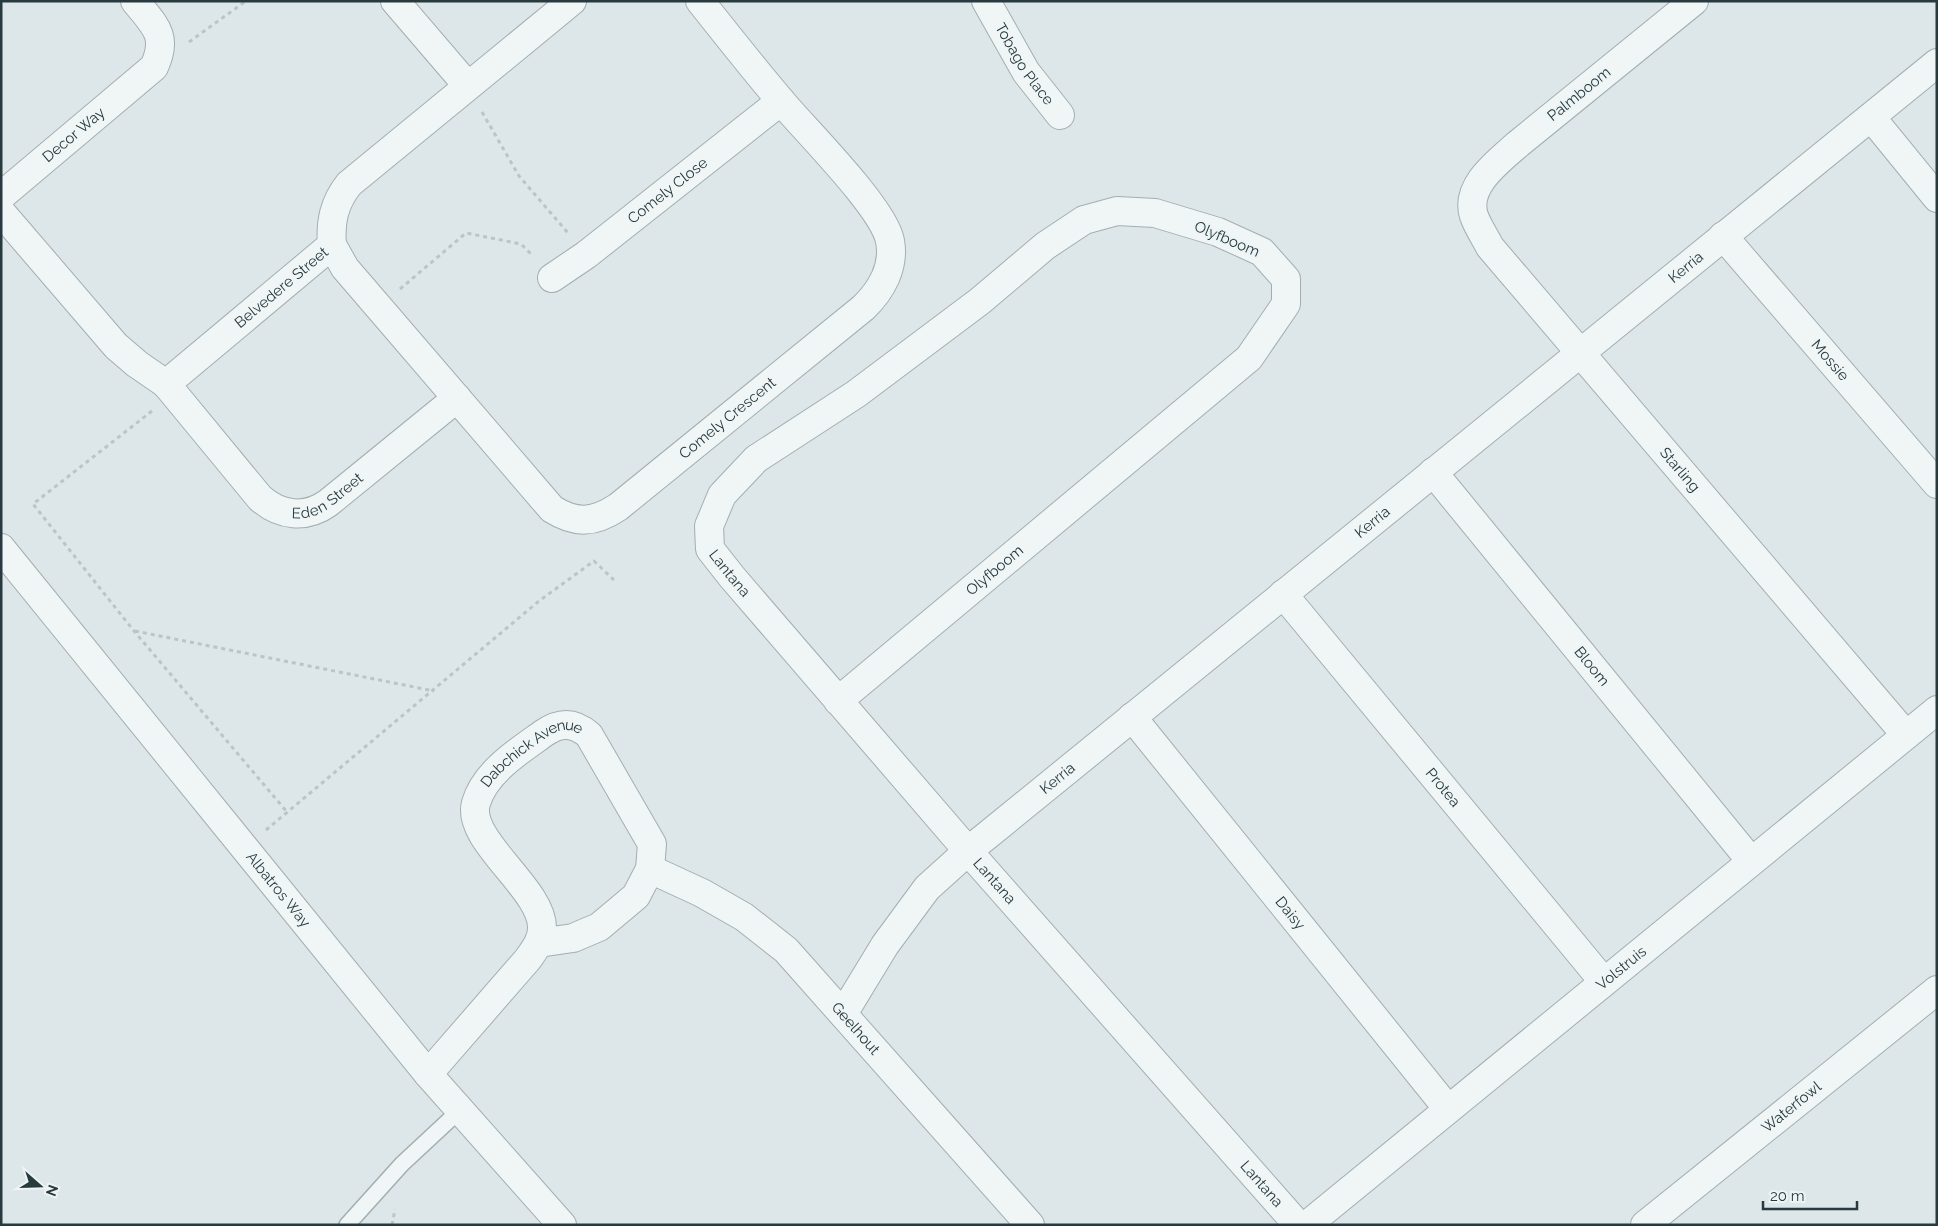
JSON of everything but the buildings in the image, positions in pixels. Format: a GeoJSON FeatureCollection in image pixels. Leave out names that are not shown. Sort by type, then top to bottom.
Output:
{"type":"FeatureCollection","features":[{"type":"Feature","properties":{"kind":"street"},"geometry":{"type":"LineString","coordinates":[[135,1],[154,26],[160,41],[161,49],[150,70]]}},
{"type":"Feature","properties":{"kind":"street"},"geometry":{"type":"LineString","coordinates":[[395,1],[467,85]]}},
{"type":"Feature","properties":{"kind":"street","name":"Belvedere Street"},"geometry":{"type":"LineString","coordinates":[[170,389],[332,245],[334,211],[338,200],[349,184],[467,85],[572,1]]}},
{"type":"Feature","properties":{"kind":"street","name":"Comely Crescent"},"geometry":{"type":"LineString","coordinates":[[332,245],[345,268],[552,509],[566,518],[588,520],[605,516],[863,308],[876,296],[885,281],[890,260],[890,240],[879,215],[780,101],[700,1]]}},
{"type":"Feature","properties":{"kind":"street","name":"Palmboom"},"geometry":{"type":"LineString","coordinates":[[1474,196],[1479,184],[1518,144],[1694,1]]}},
{"type":"Feature","properties":{"kind":"street","name":"Tobago Place"},"geometry":{"type":"LineString","coordinates":[[994,4],[1026,72],[1060,115]]}},
{"type":"Feature","properties":{"kind":"street","name":"Kerria"},"geometry":{"type":"LineString","coordinates":[[843,1014],[885,945],[927,888],[968,850],[1937,64]]}},
{"type":"Feature","properties":{"kind":"street","name":"Decor Way"},"geometry":{"type":"LineString","coordinates":[[1,196],[150,70]]}},
{"type":"Feature","properties":{"kind":"street","name":"Comely Close"},"geometry":{"type":"LineString","coordinates":[[552,278],[586,255],[780,101]]}},
{"type":"Feature","properties":{"kind":"street"},"geometry":{"type":"LineString","coordinates":[[1871,117],[1937,198]]}},
{"type":"Feature","properties":{"kind":"street","name":"Starling"},"geometry":{"type":"LineString","coordinates":[[1474,196],[1473,215],[1490,247],[1906,735]]}},
{"type":"Feature","properties":{"kind":"street","name":"Olyfboom"},"geometry":{"type":"LineString","coordinates":[[709,526],[722,495],[756,459],[856,394],[980,301],[1045,246],[1084,220],[1117,211],[1155,213],[1218,232],[1262,252],[1286,279],[1286,304],[1249,358],[838,701]]}},
{"type":"Feature","properties":{"kind":"street"},"geometry":{"type":"LineString","coordinates":[[1,212],[116,346],[170,389]]}},
{"type":"Feature","properties":{"kind":"street","name":"Mossie"},"geometry":{"type":"LineString","coordinates":[[1723,236],[1937,484]]}},
{"type":"Feature","properties":{"kind":"street","name":"Eden Street"},"geometry":{"type":"LineString","coordinates":[[170,389],[260,498],[278,509],[299,514],[314,512],[328,503],[457,398]]}},
{"type":"Feature","properties":{"kind":"street","name":"Bloom"},"geometry":{"type":"LineString","coordinates":[[1433,472],[1751,861]]}},
{"type":"Feature","properties":{"kind":"street","name":"Lantana"},"geometry":{"type":"LineString","coordinates":[[709,526],[710,549],[838,701],[1298,1225]]}},
{"type":"Feature","properties":{"kind":"street","name":"Albatros Way"},"geometry":{"type":"LineString","coordinates":[[1,548],[428,1074],[562,1225]]}},
{"type":"Feature","properties":{"kind":"street","name":"Protea"},"geometry":{"type":"LineString","coordinates":[[1283,594],[1604,982]]}},
{"type":"Feature","properties":{"kind":"street","name":"Volstruis"},"geometry":{"type":"LineString","coordinates":[[1307,1225],[1937,710]]}},
{"type":"Feature","properties":{"kind":"street","name":"Daisy"},"geometry":{"type":"LineString","coordinates":[[1132,717],[1448,1109]]}},
{"type":"Feature","properties":{"kind":"street","name":"Dabchick Avenue"},"geometry":{"type":"LineString","coordinates":[[571,724],[588,734],[652,844],[650,869],[636,896],[598,927],[572,938],[539,943],[542,927],[537,910],[481,832],[476,818],[475,805],[482,790],[494,773],[546,732],[561,725],[571,724]]}},
{"type":"Feature","properties":{"kind":"street","name":"Geelhout"},"geometry":{"type":"LineString","coordinates":[[650,869],[702,893],[744,917],[786,950],[1030,1225]]}},
{"type":"Feature","properties":{"kind":"street"},"geometry":{"type":"LineString","coordinates":[[428,1074],[539,943]]}},
{"type":"Feature","properties":{"kind":"street","name":"Waterfowl"},"geometry":{"type":"LineString","coordinates":[[1645,1225],[1937,990]]}},
{"type":"Feature","properties":{"kind":"lane"},"geometry":{"type":"LineString","coordinates":[[347,1225],[402,1164],[459,1111]]}},
{"type":"Feature","properties":{"kind":"path"},"geometry":{"type":"LineString","coordinates":[[150,70],[246,1]]}},
{"type":"Feature","properties":{"kind":"path"},"geometry":{"type":"LineString","coordinates":[[467,85],[519,176],[586,255]]}},
{"type":"Feature","properties":{"kind":"path"},"geometry":{"type":"LineString","coordinates":[[379,307],[466,232],[521,244]]}},
{"type":"Feature","properties":{"kind":"path"},"geometry":{"type":"LineString","coordinates":[[170,389],[33,504],[134,631],[287,812],[540,601],[594,561],[614,580]]}},
{"type":"Feature","properties":{"kind":"path"},"geometry":{"type":"LineString","coordinates":[[134,631],[434,691]]}}]}
